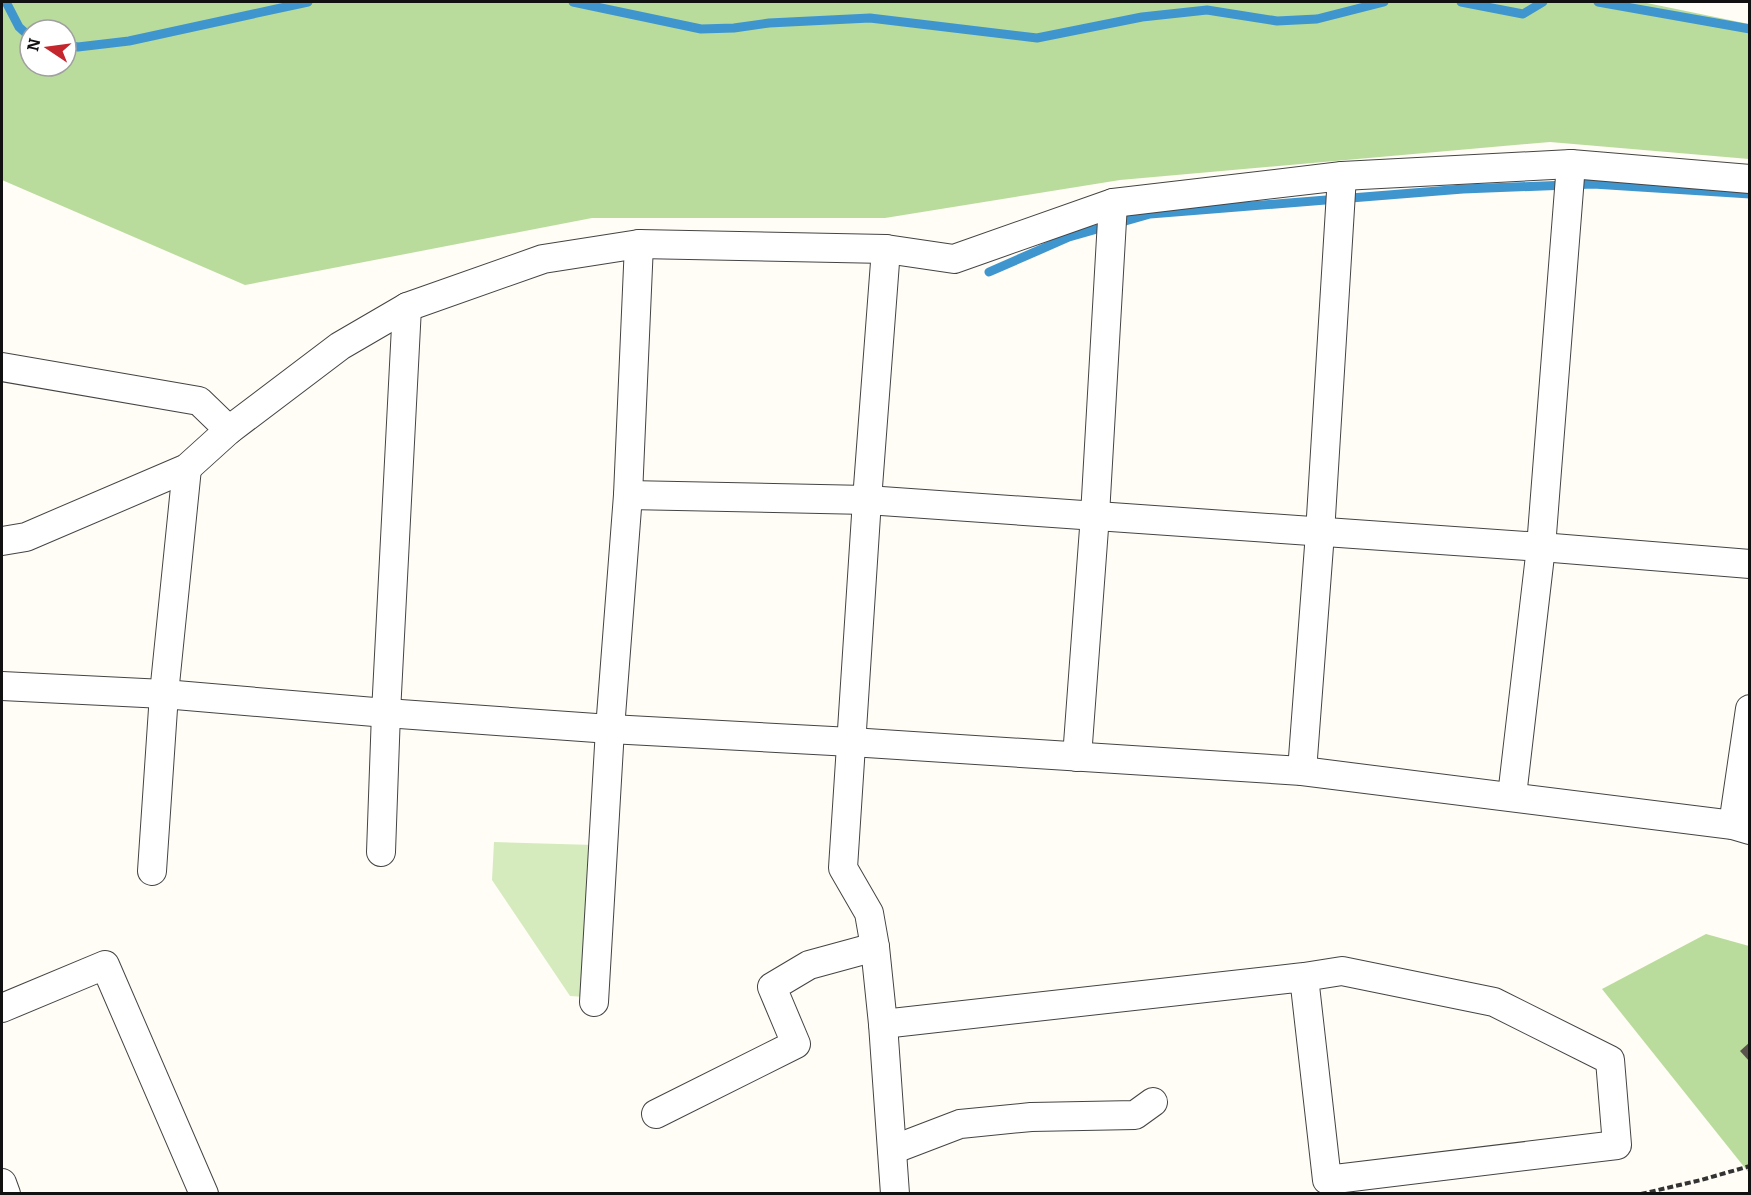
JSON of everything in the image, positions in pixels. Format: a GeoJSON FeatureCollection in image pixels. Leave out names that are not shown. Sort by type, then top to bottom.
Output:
{"type":"FeatureCollection","features":[{"type":"Feature","properties":{"kind":"street"},"geometry":{"type":"LineString","coordinates":[[1512,796],[1541,547],[1571,164]]}},
{"type":"Feature","properties":{"kind":"street"},"geometry":{"type":"LineString","coordinates":[[2,541],[26,537],[187,468],[229,430],[340,346],[407,307],[543,259],[639,244],[886,249],[954,259],[1113,203],[1342,176],[1571,164],[1749,179]]}},
{"type":"Feature","properties":{"kind":"street"},"geometry":{"type":"LineString","coordinates":[[1302,771],[1320,532],[1342,176]]}},
{"type":"Feature","properties":{"kind":"street"},"geometry":{"type":"LineString","coordinates":[[1077,757],[1095,515],[1113,203]]}},
{"type":"Feature","properties":{"kind":"street"},"geometry":{"type":"LineString","coordinates":[[594,1002],[610,729],[628,495],[639,244]]}},
{"type":"Feature","properties":{"kind":"street"},"geometry":{"type":"LineString","coordinates":[[886,249],[843,868],[869,913],[875,947],[895,1194]]}},
{"type":"Feature","properties":{"kind":"street"},"geometry":{"type":"LineString","coordinates":[[381,852],[407,307]]}},
{"type":"Feature","properties":{"kind":"street"},"geometry":{"type":"LineString","coordinates":[[2,367],[199,401],[229,430]]}},
{"type":"Feature","properties":{"kind":"street"},"geometry":{"type":"LineString","coordinates":[[152,872],[164,694],[187,468]]}},
{"type":"Feature","properties":{"kind":"street"},"geometry":{"type":"LineString","coordinates":[[628,495],[867,500],[1541,547],[1749,564]]}},
{"type":"Feature","properties":{"kind":"street"},"geometry":{"type":"LineString","coordinates":[[2,686],[164,694],[610,729],[1302,771],[1741,827],[1749,709]]}},
{"type":"Feature","properties":{"kind":"street"},"geometry":{"type":"LineString","coordinates":[[656,1114],[795,1044],[772,987],[809,966],[875,947]]}},
{"type":"Feature","properties":{"kind":"street"},"geometry":{"type":"LineString","coordinates":[[2,1008],[105,965],[204,1194]]}},
{"type":"Feature","properties":{"kind":"street"},"geometry":{"type":"LineString","coordinates":[[883,1024],[1342,971],[1494,1002],[1610,1060],[1617,1145],[1327,1180],[1304,977]]}},
{"type":"Feature","properties":{"kind":"street"},"geometry":{"type":"LineString","coordinates":[[892,1150],[960,1124],[1031,1117],[1135,1115],[1153,1102]]}},
{"type":"Feature","properties":{"kind":"street"},"geometry":{"type":"LineString","coordinates":[[2,1183],[6,1194]]}},
{"type":"Feature","properties":{"kind":"path"},"geometry":{"type":"LineString","coordinates":[[1641,1194],[1749,1166]]}},
{"type":"Feature","properties":{"kind":"green space"},"geometry":{"type":"Polygon","coordinates":[[[2,2],[1642,2],[1749,24],[1749,159],[1550,142],[1120,180],[885,218],[592,218],[245,285],[2,180],[2,2]]]}},
{"type":"Feature","properties":{"kind":"green space"},"geometry":{"type":"Polygon","coordinates":[[[494,842],[594,845],[585,997],[570,996],[492,880],[494,842]]]}},
{"type":"Feature","properties":{"kind":"green space"},"geometry":{"type":"Polygon","coordinates":[[[1706,934],[1749,946],[1749,1173],[1602,989],[1706,934]]]}},
{"type":"Feature","properties":{"kind":"building"},"geometry":{"type":"Polygon","coordinates":[[[1750,1042],[1750,1062],[1740,1051],[1750,1042]]]}},
{"type":"Feature","properties":{"kind":"waterway"},"geometry":{"type":"LineString","coordinates":[[6,2],[18,25]]}},
{"type":"Feature","properties":{"kind":"waterway"},"geometry":{"type":"LineString","coordinates":[[78,47],[129,41],[308,2]]}},
{"type":"Feature","properties":{"kind":"waterway"},"geometry":{"type":"LineString","coordinates":[[573,2],[701,29],[870,18],[1037,38],[1142,17],[1207,10],[1277,21],[1317,19],[1384,2]]}},
{"type":"Feature","properties":{"kind":"waterway"},"geometry":{"type":"LineString","coordinates":[[1461,2],[1523,14],[1543,2]]}},
{"type":"Feature","properties":{"kind":"waterway"},"geometry":{"type":"LineString","coordinates":[[1598,2],[1750,29]]}},
{"type":"Feature","properties":{"kind":"waterway"},"geometry":{"type":"LineString","coordinates":[[989,272],[1069,237],[1150,214],[1463,189],[1593,184],[1750,194]]}}]}
